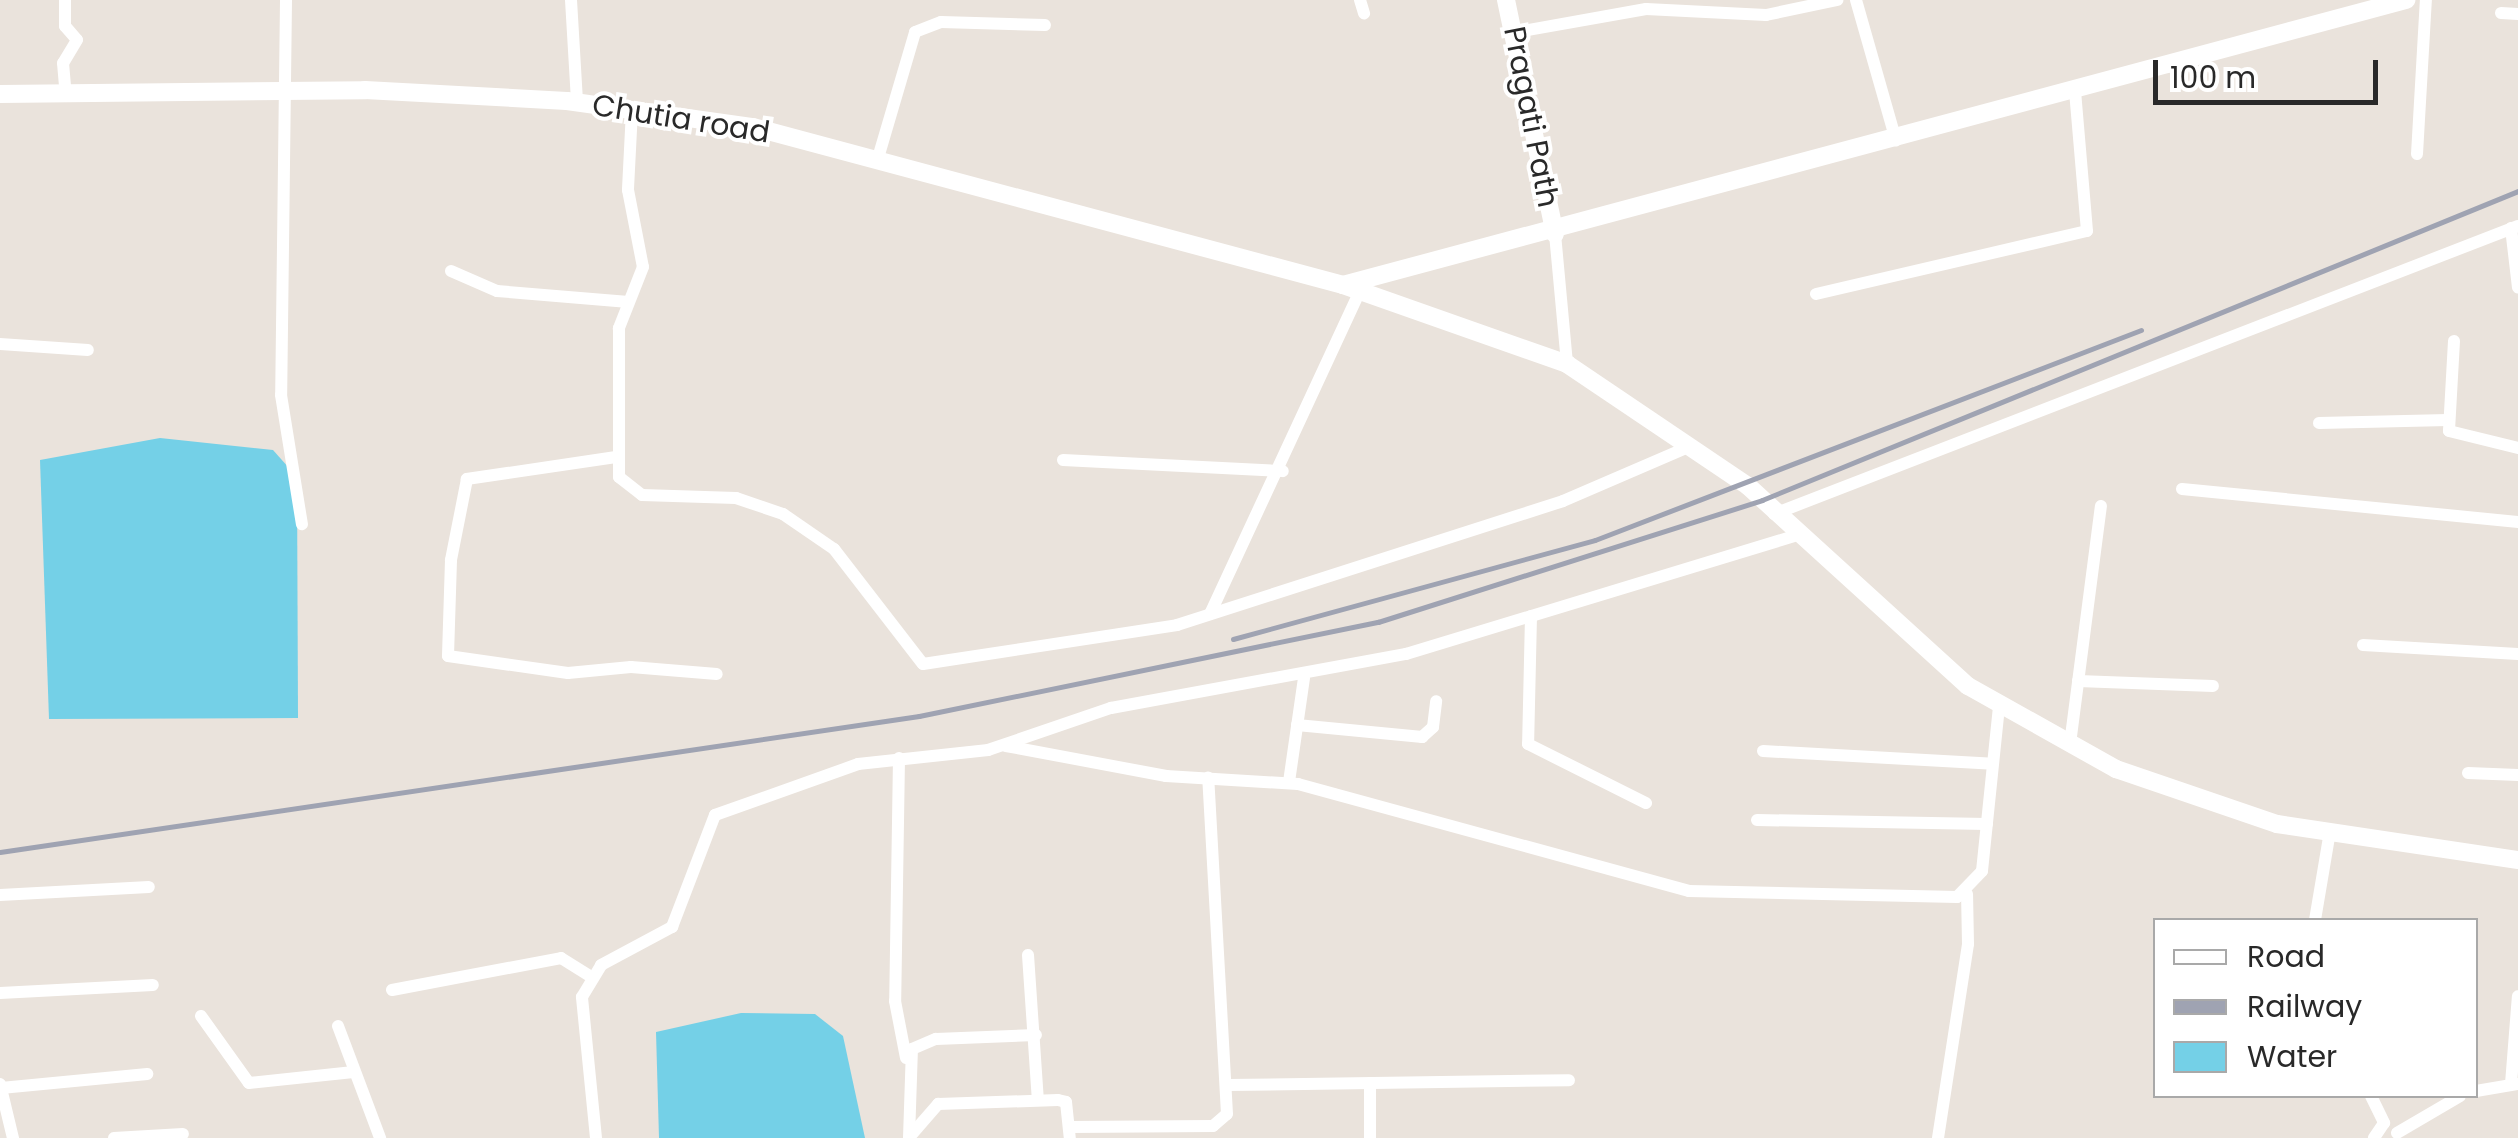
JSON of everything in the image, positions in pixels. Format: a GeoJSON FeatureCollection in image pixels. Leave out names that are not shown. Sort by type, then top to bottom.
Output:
{"type":"FeatureCollection","features":[{"type":"Feature","properties":{"kind":"street"},"geometry":{"type":"LineString","coordinates":[[65,0],[64,26],[76,40],[64,63],[66,94]]}},
{"type":"Feature","properties":{"kind":"street"},"geometry":{"type":"LineString","coordinates":[[286,0],[290,92],[281,396],[302,524]]}},
{"type":"Feature","properties":{"kind":"street"},"geometry":{"type":"LineString","coordinates":[[572,0],[577,102]]}},
{"type":"Feature","properties":{"kind":"street","name":"Pragati Path"},"geometry":{"type":"LineString","coordinates":[[1506,0],[1517,32],[1555,234]]}},
{"type":"Feature","properties":{"kind":"street"},"geometry":{"type":"LineString","coordinates":[[1517,32],[1646,9],[1766,15],[1837,0]]}},
{"type":"Feature","properties":{"kind":"street"},"geometry":{"type":"LineString","coordinates":[[1856,0],[1896,140]]}},
{"type":"Feature","properties":{"kind":"street"},"geometry":{"type":"LineString","coordinates":[[1210,614],[1283,470],[1351,288],[2406,0]]}},
{"type":"Feature","properties":{"kind":"street"},"geometry":{"type":"LineString","coordinates":[[2417,154],[2426,0]]}},
{"type":"Feature","properties":{"kind":"street"},"geometry":{"type":"LineString","coordinates":[[2501,13],[2518,14]]}},
{"type":"Feature","properties":{"kind":"street"},"geometry":{"type":"LineString","coordinates":[[878,158],[916,32],[941,22],[1045,25]]}},
{"type":"Feature","properties":{"kind":"street"},"geometry":{"type":"LineString","coordinates":[[1816,294],[2087,231],[2074,91]]}},
{"type":"Feature","properties":{"kind":"street","name":"Chutia road"},"geometry":{"type":"LineString","coordinates":[[0,94],[290,92],[577,102],[878,158],[1351,288],[1567,364],[1691,446],[1998,706],[2070,744],[2204,803],[2330,831],[2518,860]]}},
{"type":"Feature","properties":{"kind":"street"},"geometry":{"type":"LineString","coordinates":[[632,110],[628,190],[643,267],[619,328],[616,457],[633,492],[752,502],[810,531],[923,664],[1210,614],[1563,501],[1691,446]]}},
{"type":"Feature","properties":{"kind":"street"},"geometry":{"type":"LineString","coordinates":[[1774,514],[2515,227],[2518,288]]}},
{"type":"Feature","properties":{"kind":"street"},"geometry":{"type":"LineString","coordinates":[[1555,234],[1567,364]]}},
{"type":"Feature","properties":{"kind":"street"},"geometry":{"type":"LineString","coordinates":[[451,271],[497,291],[630,302]]}},
{"type":"Feature","properties":{"kind":"street"},"geometry":{"type":"LineString","coordinates":[[2454,341],[2448,420],[2457,440],[2518,448]]}},
{"type":"Feature","properties":{"kind":"street"},"geometry":{"type":"LineString","coordinates":[[0,344],[88,350]]}},
{"type":"Feature","properties":{"kind":"street"},"geometry":{"type":"LineString","coordinates":[[2319,423],[2448,420]]}},
{"type":"Feature","properties":{"kind":"street"},"geometry":{"type":"LineString","coordinates":[[616,457],[466,478],[451,560],[448,656],[568,673],[631,666],[716,674]]}},
{"type":"Feature","properties":{"kind":"street"},"geometry":{"type":"LineString","coordinates":[[1063,460],[1283,470]]}},
{"type":"Feature","properties":{"kind":"street"},"geometry":{"type":"LineString","coordinates":[[2182,490],[2518,522]]}},
{"type":"Feature","properties":{"kind":"street"},"geometry":{"type":"LineString","coordinates":[[2070,744],[2101,506]]}},
{"type":"Feature","properties":{"kind":"street"},"geometry":{"type":"LineString","coordinates":[[596,1138],[579,1018],[590,976],[672,928],[715,815],[899,758],[1006,746],[1111,708],[1304,678],[1531,616],[1798,535]]}},
{"type":"Feature","properties":{"kind":"street"},"geometry":{"type":"LineString","coordinates":[[1531,616],[1528,744],[1646,803]]}},
{"type":"Feature","properties":{"kind":"street"},"geometry":{"type":"LineString","coordinates":[[2362,645],[2518,654]]}},
{"type":"Feature","properties":{"kind":"street"},"geometry":{"type":"LineString","coordinates":[[1290,782],[1304,678]]}},
{"type":"Feature","properties":{"kind":"street"},"geometry":{"type":"LineString","coordinates":[[2078,682],[2213,686]]}},
{"type":"Feature","properties":{"kind":"street"},"geometry":{"type":"LineString","coordinates":[[1297,725],[1422,737],[1434,727],[1436,701]]}},
{"type":"Feature","properties":{"kind":"street"},"geometry":{"type":"LineString","coordinates":[[1938,1138],[1968,944],[1967,894],[1982,871],[1998,706]]}},
{"type":"Feature","properties":{"kind":"street"},"geometry":{"type":"LineString","coordinates":[[1006,746],[1208,778],[1290,782],[1689,891],[1967,894]]}},
{"type":"Feature","properties":{"kind":"street"},"geometry":{"type":"LineString","coordinates":[[1763,751],[1993,764]]}},
{"type":"Feature","properties":{"kind":"street"},"geometry":{"type":"LineString","coordinates":[[899,758],[895,1001],[906,1058],[910,1138]]}},
{"type":"Feature","properties":{"kind":"street"},"geometry":{"type":"LineString","coordinates":[[2468,772],[2518,775]]}},
{"type":"Feature","properties":{"kind":"street"},"geometry":{"type":"LineString","coordinates":[[910,1138],[918,1117],[938,1104],[1066,1102],[1070,1132],[1209,1132],[1224,1124],[1228,1085],[1208,778]]}},
{"type":"Feature","properties":{"kind":"street"},"geometry":{"type":"LineString","coordinates":[[1756,820],[1987,824]]}},
{"type":"Feature","properties":{"kind":"street"},"geometry":{"type":"LineString","coordinates":[[2315,918],[2330,831]]}},
{"type":"Feature","properties":{"kind":"street"},"geometry":{"type":"LineString","coordinates":[[0,894],[149,886]]}},
{"type":"Feature","properties":{"kind":"street"},"geometry":{"type":"LineString","coordinates":[[1028,955],[1038,1100]]}},
{"type":"Feature","properties":{"kind":"street"},"geometry":{"type":"LineString","coordinates":[[392,990],[561,958],[590,976]]}},
{"type":"Feature","properties":{"kind":"street"},"geometry":{"type":"LineString","coordinates":[[0,993],[153,985]]}},
{"type":"Feature","properties":{"kind":"street"},"geometry":{"type":"LineString","coordinates":[[2478,1090],[2515,1084],[2518,996]]}},
{"type":"Feature","properties":{"kind":"street"},"geometry":{"type":"LineString","coordinates":[[200,1016],[249,1083],[353,1072]]}},
{"type":"Feature","properties":{"kind":"street"},"geometry":{"type":"LineString","coordinates":[[338,1026],[380,1138]]}},
{"type":"Feature","properties":{"kind":"street"},"geometry":{"type":"LineString","coordinates":[[906,1058],[936,1039],[1036,1035]]}},
{"type":"Feature","properties":{"kind":"street"},"geometry":{"type":"LineString","coordinates":[[14,1138],[0,1086],[147,1074]]}},
{"type":"Feature","properties":{"kind":"street"},"geometry":{"type":"LineString","coordinates":[[1228,1085],[1569,1080]]}},
{"type":"Feature","properties":{"kind":"street"},"geometry":{"type":"LineString","coordinates":[[1370,1083],[1370,1138]]}},
{"type":"Feature","properties":{"kind":"street"},"geometry":{"type":"LineString","coordinates":[[2372,1098],[2379,1133],[2400,1136],[2457,1098]]}},
{"type":"Feature","properties":{"kind":"street"},"geometry":{"type":"LineString","coordinates":[[114,1138],[183,1134]]}},
{"type":"Feature","properties":{"kind":"water"},"geometry":{"type":"Polygon","coordinates":[[[160,438],[273,450],[297,477],[298,718],[49,719],[40,460],[160,438]]]}},
{"type":"Feature","properties":{"kind":"water"},"geometry":{"type":"Polygon","coordinates":[[[741,1013],[815,1014],[843,1036],[865,1138],[659,1138],[656,1032],[741,1013]]]}},
{"type":"Feature","properties":{"kind":"railway"},"geometry":{"type":"LineString","coordinates":[[0,852],[919,716],[1378,622],[1762,500],[2518,191]]}},
{"type":"Feature","properties":{"kind":"railway"},"geometry":{"type":"LineString","coordinates":[[1233,639],[1595,540],[2141,330]]}}]}
